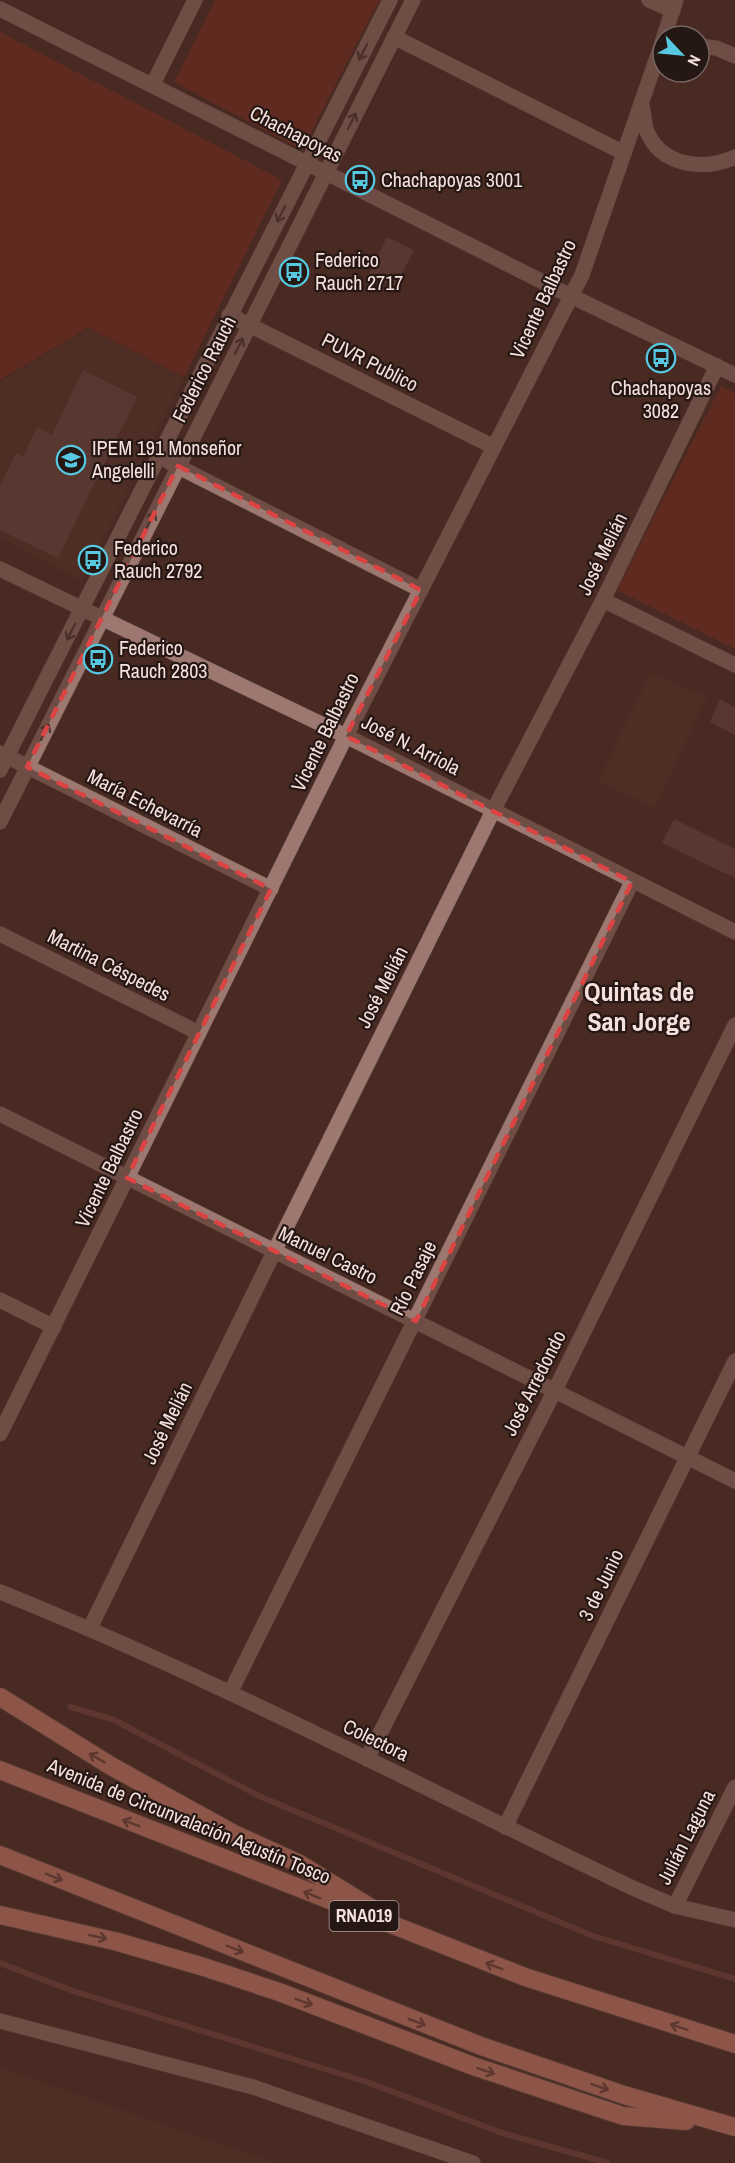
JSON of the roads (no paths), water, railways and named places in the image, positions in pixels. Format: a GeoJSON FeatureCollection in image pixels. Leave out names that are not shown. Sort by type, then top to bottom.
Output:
{"type":"FeatureCollection","features":[{"type":"Feature","properties":{"kind":"highway"},"geometry":{"type":"LineString","coordinates":[[0,1697],[111,1766],[234,1834],[298,1863],[424,1939]]}},
{"type":"Feature","properties":{"kind":"highway","name":"Avenida de Circunvalación Agustín Tosco"},"geometry":{"type":"LineString","coordinates":[[0,1770],[535,1981],[735,2044]]}},
{"type":"Feature","properties":{"kind":"highway"},"geometry":{"type":"LineString","coordinates":[[0,1855],[470,2042],[624,2095],[733,2126]]}},
{"type":"Feature","properties":{"kind":"highway"},"geometry":{"type":"LineString","coordinates":[[0,1915],[118,1942],[196,1965],[279,1992],[473,2066],[623,2116],[733,2126]]}},
{"type":"Feature","properties":{"kind":"street"},"geometry":{"type":"LineString","coordinates":[[153,84],[195,0]]}},
{"type":"Feature","properties":{"kind":"street","name":"Federico Rauch"},"geometry":{"type":"LineString","coordinates":[[2,760],[82,609],[390,0]]}},
{"type":"Feature","properties":{"kind":"street","name":"Federico Rauch"},"geometry":{"type":"LineString","coordinates":[[0,822],[413,0]]}},
{"type":"Feature","properties":{"kind":"street"},"geometry":{"type":"LineString","coordinates":[[649,0],[675,6]]}},
{"type":"Feature","properties":{"kind":"street","name":"Vicente Balbastro"},"geometry":{"type":"LineString","coordinates":[[669,24],[675,6]]}},
{"type":"Feature","properties":{"kind":"street","name":"Chachapoyas"},"geometry":{"type":"LineString","coordinates":[[0,9],[571,296],[735,375]]}},
{"type":"Feature","properties":{"kind":"street"},"geometry":{"type":"LineString","coordinates":[[394,38],[624,153]]}},
{"type":"Feature","properties":{"kind":"street"},"geometry":{"type":"LineString","coordinates":[[711,47],[735,56]]}},
{"type":"Feature","properties":{"kind":"street","name":"Vicente Balbastro"},"geometry":{"type":"LineString","coordinates":[[0,1434],[346,736],[492,446],[582,274],[651,74]]}},
{"type":"Feature","properties":{"kind":"street"},"geometry":{"type":"LineString","coordinates":[[642,102],[646,129],[661,151],[672,158],[685,164],[712,165],[735,157]]}},
{"type":"Feature","properties":{"kind":"street","name":"PUVR Publico"},"geometry":{"type":"LineString","coordinates":[[229,315],[492,446]]}},
{"type":"Feature","properties":{"kind":"street","name":"José Melián"},"geometry":{"type":"LineString","coordinates":[[90,1628],[274,1252],[494,811],[603,600],[717,366]]}},
{"type":"Feature","properties":{"kind":"street"},"geometry":{"type":"LineString","coordinates":[[159,457],[421,590]]}},
{"type":"Feature","properties":{"kind":"street","name":"José N. Arriola"},"geometry":{"type":"LineString","coordinates":[[0,569],[346,736],[735,932]]}},
{"type":"Feature","properties":{"kind":"street"},"geometry":{"type":"LineString","coordinates":[[603,600],[735,665]]}},
{"type":"Feature","properties":{"kind":"street","name":"María Echevarría"},"geometry":{"type":"LineString","coordinates":[[2,760],[27,767],[271,890]]}},
{"type":"Feature","properties":{"kind":"street","name":"Río Pasaje"},"geometry":{"type":"LineString","coordinates":[[230,1693],[632,882]]}},
{"type":"Feature","properties":{"kind":"street","name":"Martina Céspedes"},"geometry":{"type":"LineString","coordinates":[[0,934],[199,1033]]}},
{"type":"Feature","properties":{"kind":"street","name":"José Arredondo"},"geometry":{"type":"LineString","coordinates":[[367,1759],[555,1390],[735,1025]]}},
{"type":"Feature","properties":{"kind":"street","name":"Manuel Castro"},"geometry":{"type":"LineString","coordinates":[[0,1114],[735,1480]]}},
{"type":"Feature","properties":{"kind":"street"},"geometry":{"type":"LineString","coordinates":[[0,1300],[54,1327]]}},
{"type":"Feature","properties":{"kind":"street","name":"3 de Junio"},"geometry":{"type":"LineString","coordinates":[[505,1827],[735,1361]]}},
{"type":"Feature","properties":{"kind":"street","name":"Colectora"},"geometry":{"type":"LineString","coordinates":[[0,1592],[90,1628],[230,1693],[635,1889],[675,1906],[735,1920]]}},
{"type":"Feature","properties":{"kind":"street","name":"Julián Laguna"},"geometry":{"type":"LineString","coordinates":[[675,1906],[735,1787]]}},
{"type":"Feature","properties":{"kind":"street"},"geometry":{"type":"LineString","coordinates":[[0,2021],[253,2087],[473,2163]]}},
{"type":"Feature","properties":{"kind":"waterway"},"geometry":{"type":"LineString","coordinates":[[70,1707],[112,1719],[259,1796],[593,1936],[735,1979]]}},
{"type":"Feature","properties":{"kind":"waterway"},"geometry":{"type":"LineString","coordinates":[[0,1963],[73,1991],[367,2082],[499,2132],[608,2163]]}},
{"type":"Feature","properties":{"kind":"place","name":"Chachapoyas 3001"},"geometry":{"type":"Point","coordinates":[360,180]}},
{"type":"Feature","properties":{"kind":"place","name":"Federico Rauch 2717"},"geometry":{"type":"Point","coordinates":[294,272]}},
{"type":"Feature","properties":{"kind":"place","name":"Chachapoyas 3082"},"geometry":{"type":"Point","coordinates":[661,358]}},
{"type":"Feature","properties":{"kind":"place","name":"IPEM 191 Monseñor Angelelli"},"geometry":{"type":"Point","coordinates":[71,460]}},
{"type":"Feature","properties":{"kind":"place","name":"Federico Rauch 2792"},"geometry":{"type":"Point","coordinates":[93,560]}},
{"type":"Feature","properties":{"kind":"place","name":"Federico Rauch 2803"},"geometry":{"type":"Point","coordinates":[98,659]}},
{"type":"Feature","properties":{"kind":"district","name":"Quintas de San Jorge"},"geometry":{"type":"Point","coordinates":[639,1007]}}]}
